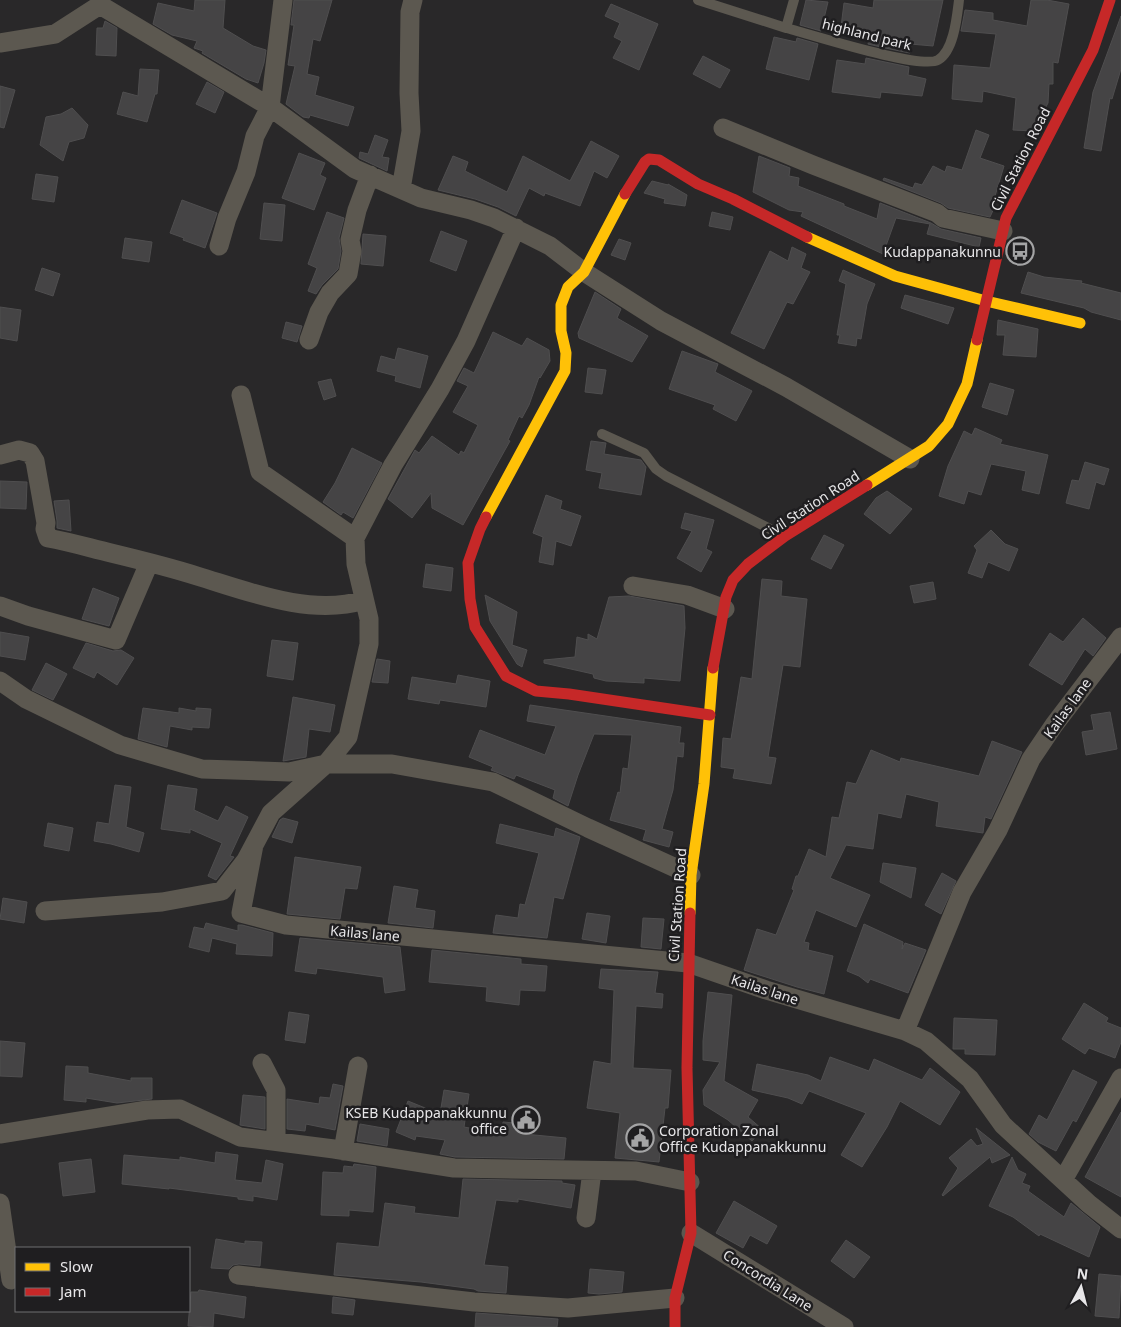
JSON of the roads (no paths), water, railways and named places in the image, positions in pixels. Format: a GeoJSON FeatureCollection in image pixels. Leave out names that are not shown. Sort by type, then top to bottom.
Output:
{"type":"FeatureCollection","features":[{"type":"Feature","properties":{"kind":"main road","name":"Civil Station Road"},"geometry":{"type":"LineString","coordinates":[[676,1327],[675,1298],[691,1233],[688,963],[691,875],[704,784],[712,676],[726,597],[733,580],[748,564],[785,536],[929,446],[948,424],[967,384],[1006,218],[1093,50],[1110,0]]}},
{"type":"Feature","properties":{"kind":"main road"},"geometry":{"type":"LineString","coordinates":[[710,715],[569,694],[536,691],[506,676],[475,627],[470,599],[468,563],[480,529],[564,371],[566,353],[561,331],[561,305],[568,287],[584,272],[641,168],[649,159],[659,160],[698,184],[733,199],[813,240],[895,276],[986,301],[1080,323]]}},
{"type":"Feature","properties":{"kind":"street"},"geometry":{"type":"LineString","coordinates":[[219,246],[227,218],[246,172],[255,136],[270,107],[283,0]]}},
{"type":"Feature","properties":{"kind":"street"},"geometry":{"type":"LineString","coordinates":[[401,189],[411,131],[409,93],[410,12],[413,0]]}},
{"type":"Feature","properties":{"kind":"street"},"geometry":{"type":"LineString","coordinates":[[0,43],[55,34],[100,5],[270,107],[355,169],[421,198],[471,210],[516,228],[550,246],[584,272],[661,321],[786,387],[910,459]]}},
{"type":"Feature","properties":{"kind":"street"},"geometry":{"type":"LineString","coordinates":[[723,128],[821,169],[937,213],[943,218],[1003,231]]}},
{"type":"Feature","properties":{"kind":"street"},"geometry":{"type":"LineString","coordinates":[[310,340],[319,312],[330,292],[348,274],[352,251],[350,240],[370,176]]}},
{"type":"Feature","properties":{"kind":"street"},"geometry":{"type":"LineString","coordinates":[[44,911],[162,902],[222,891],[246,860],[271,813],[326,764],[348,737],[370,644],[368,618],[356,564],[355,538],[393,465],[440,390],[466,341],[516,228]]}},
{"type":"Feature","properties":{"kind":"street"},"geometry":{"type":"LineString","coordinates":[[241,395],[260,472],[355,538]]}},
{"type":"Feature","properties":{"kind":"street"},"geometry":{"type":"LineString","coordinates":[[0,455],[19,450],[30,453],[35,460],[48,538],[68,541],[240,590],[300,604],[348,605],[364,600]]}},
{"type":"Feature","properties":{"kind":"street"},"geometry":{"type":"LineString","coordinates":[[0,606],[28,616],[116,640],[148,563]]}},
{"type":"Feature","properties":{"kind":"street"},"geometry":{"type":"LineString","coordinates":[[633,586],[687,595],[725,609]]}},
{"type":"Feature","properties":{"kind":"street","name":"Kailas lane"},"geometry":{"type":"LineString","coordinates":[[254,845],[242,913],[286,925],[688,963],[766,990],[906,1031],[962,892],[998,830],[1031,759],[1054,725],[1121,637]]}},
{"type":"Feature","properties":{"kind":"street"},"geometry":{"type":"LineString","coordinates":[[0,681],[26,699],[120,745],[202,769],[289,772],[326,764],[392,764],[493,782],[691,875]]}},
{"type":"Feature","properties":{"kind":"street"},"geometry":{"type":"LineString","coordinates":[[906,1031],[926,1041],[970,1079],[1003,1125],[1089,1204],[1121,1229]]}},
{"type":"Feature","properties":{"kind":"street"},"geometry":{"type":"LineString","coordinates":[[262,1063],[276,1090],[276,1141]]}},
{"type":"Feature","properties":{"kind":"street"},"geometry":{"type":"LineString","coordinates":[[343,1151],[358,1066]]}},
{"type":"Feature","properties":{"kind":"street"},"geometry":{"type":"LineString","coordinates":[[1063,1180],[1121,1078]]}},
{"type":"Feature","properties":{"kind":"street"},"geometry":{"type":"LineString","coordinates":[[0,1134],[147,1110],[180,1109],[240,1137],[454,1168],[636,1171],[690,1182]]}},
{"type":"Feature","properties":{"kind":"street"},"geometry":{"type":"LineString","coordinates":[[586,1218],[592,1171]]}},
{"type":"Feature","properties":{"kind":"street"},"geometry":{"type":"LineString","coordinates":[[0,1203],[11,1280]]}},
{"type":"Feature","properties":{"kind":"street","name":"Concordia Lane"},"geometry":{"type":"LineString","coordinates":[[691,1233],[844,1327]]}},
{"type":"Feature","properties":{"kind":"street"},"geometry":{"type":"LineString","coordinates":[[238,1275],[474,1302],[568,1308],[675,1298]]}},
{"type":"Feature","properties":{"kind":"lane","name":"highland park"},"geometry":{"type":"LineString","coordinates":[[698,0],[786,28],[902,59],[928,62],[939,59],[950,45],[955,28],[959,0]]}},
{"type":"Feature","properties":{"kind":"lane"},"geometry":{"type":"LineString","coordinates":[[786,28],[794,0]]}},
{"type":"Feature","properties":{"kind":"lane"},"geometry":{"type":"LineString","coordinates":[[602,434],[644,453],[656,469],[666,476],[785,536]]}},
{"type":"Feature","properties":{"kind":"place","name":"Kudappanakunnu"},"geometry":{"type":"Point","coordinates":[1020,251]}},
{"type":"Feature","properties":{"kind":"place","name":"KSEB Kudappanakkunnu office"},"geometry":{"type":"Point","coordinates":[526,1120]}},
{"type":"Feature","properties":{"kind":"place","name":"Corporation Zonal Office Kudappanakkunnu"},"geometry":{"type":"Point","coordinates":[640,1138]}}]}
